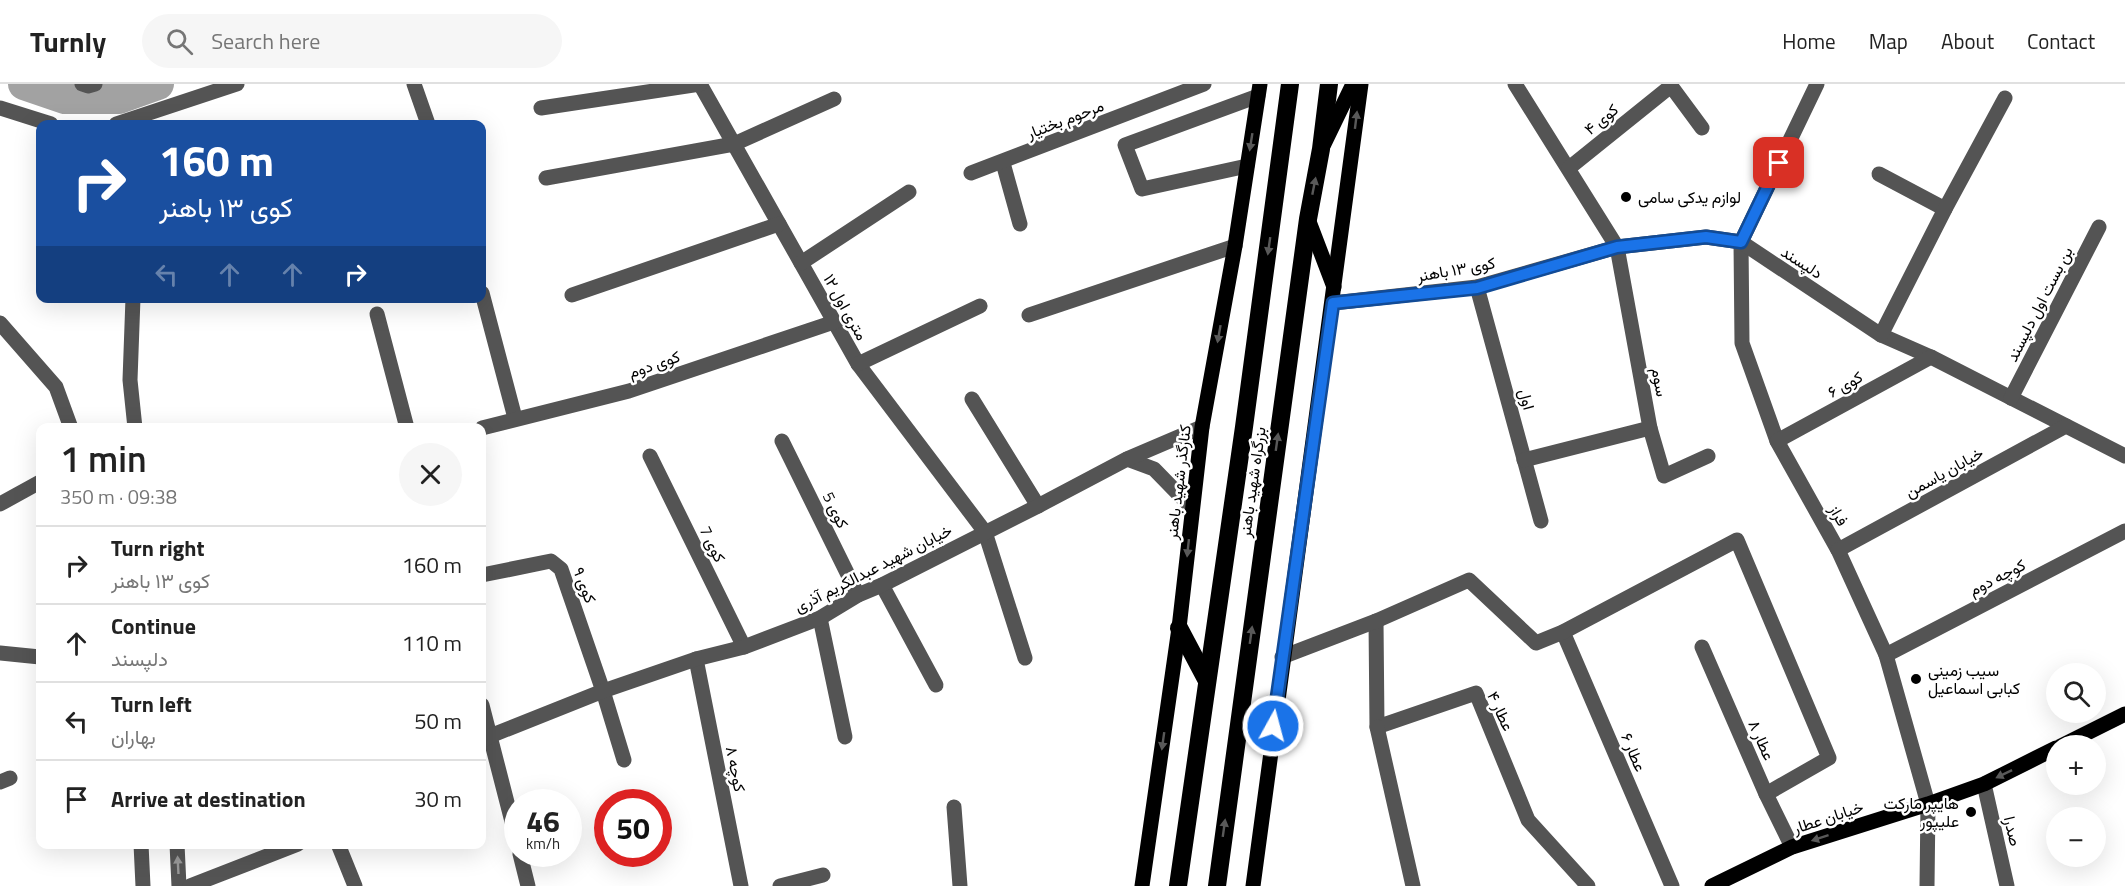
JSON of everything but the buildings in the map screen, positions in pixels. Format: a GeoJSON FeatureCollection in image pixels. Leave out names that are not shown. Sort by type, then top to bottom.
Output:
{"type":"FeatureCollection","features":[{"type":"Feature","properties":{"kind":"highway","name":"بزرگراه شهید باهنر"},"geometry":{"type":"LineString","coordinates":[[1178,886],[1244,427],[1290,84]]}},
{"type":"Feature","properties":{"kind":"highway","name":"بزرگراه شهید باهنر"},"geometry":{"type":"LineString","coordinates":[[1217,886],[1308,219],[1321,149],[1329,84]]}},
{"type":"Feature","properties":{"kind":"highway"},"geometry":{"type":"LineString","coordinates":[[1179,628],[1206,679]]}},
{"type":"Feature","properties":{"kind":"main road"},"geometry":{"type":"LineString","coordinates":[[1321,149],[1353,84]]}},
{"type":"Feature","properties":{"kind":"main road"},"geometry":{"type":"LineString","coordinates":[[1253,886],[1282,657],[1334,296],[1361,84]]}},
{"type":"Feature","properties":{"kind":"main road","name":"کنارگذر شهید باهنر"},"geometry":{"type":"LineString","coordinates":[[1142,886],[1179,628],[1202,427],[1235,246],[1259,90]]}},
{"type":"Feature","properties":{"kind":"main road"},"geometry":{"type":"LineString","coordinates":[[1308,219],[1334,296]]}},
{"type":"Feature","properties":{"kind":"main road"},"geometry":{"type":"LineString","coordinates":[[2083,735],[2125,714]]}},
{"type":"Feature","properties":{"kind":"main road","name":"خیابان عطار"},"geometry":{"type":"LineString","coordinates":[[1712,886],[1792,848],[1984,784],[2046,753]]}},
{"type":"Feature","properties":{"kind":"street"},"geometry":{"type":"LineString","coordinates":[[82,84],[88,86],[95,84]]}},
{"type":"Feature","properties":{"kind":"street"},"geometry":{"type":"LineString","coordinates":[[128,120],[237,84]]}},
{"type":"Feature","properties":{"kind":"street"},"geometry":{"type":"LineString","coordinates":[[414,84],[427,120]]}},
{"type":"Feature","properties":{"kind":"street"},"geometry":{"type":"LineString","coordinates":[[541,108],[700,84]]}},
{"type":"Feature","properties":{"kind":"street","name":"۱۲ متری اول"},"geometry":{"type":"LineString","coordinates":[[700,84],[858,364],[985,532],[1025,658]]}},
{"type":"Feature","properties":{"kind":"street","name":"مرحوم بختیار"},"geometry":{"type":"LineString","coordinates":[[971,173],[1003,163],[1204,84]]}},
{"type":"Feature","properties":{"kind":"street"},"geometry":{"type":"LineString","coordinates":[[1515,84],[1617,247]]}},
{"type":"Feature","properties":{"kind":"street"},"geometry":{"type":"LineString","coordinates":[[1741,242],[1817,84]]}},
{"type":"Feature","properties":{"kind":"street","name":"کوی ۴"},"geometry":{"type":"LineString","coordinates":[[1569,168],[1671,86],[1702,128]]}},
{"type":"Feature","properties":{"kind":"street"},"geometry":{"type":"LineString","coordinates":[[1246,166],[1142,189],[1125,145],[1259,90]]}},
{"type":"Feature","properties":{"kind":"street"},"geometry":{"type":"LineString","coordinates":[[1881,335],[2005,98]]}},
{"type":"Feature","properties":{"kind":"street"},"geometry":{"type":"LineString","coordinates":[[546,178],[734,144],[834,99]]}},
{"type":"Feature","properties":{"kind":"street"},"geometry":{"type":"LineString","coordinates":[[0,108],[36,121]]}},
{"type":"Feature","properties":{"kind":"street"},"geometry":{"type":"LineString","coordinates":[[1003,163],[1020,224]]}},
{"type":"Feature","properties":{"kind":"street"},"geometry":{"type":"LineString","coordinates":[[1878,174],[1945,209]]}},
{"type":"Feature","properties":{"kind":"street"},"geometry":{"type":"LineString","coordinates":[[801,263],[909,192]]}},
{"type":"Feature","properties":{"kind":"street"},"geometry":{"type":"LineString","coordinates":[[572,295],[779,224]]}},
{"type":"Feature","properties":{"kind":"street","name":"بن بست اول دلپسند"},"geometry":{"type":"LineString","coordinates":[[2012,398],[2099,227]]}},
{"type":"Feature","properties":{"kind":"street","name":"دلپسند"},"geometry":{"type":"LineString","coordinates":[[1617,247],[1706,237],[1741,242],[1881,335],[1931,357],[2125,456]]}},
{"type":"Feature","properties":{"kind":"street","name":"فراز"},"geometry":{"type":"LineString","coordinates":[[1741,242],[1742,343],[1777,441],[1838,550],[1886,655],[1928,804],[1927,886]]}},
{"type":"Feature","properties":{"kind":"street"},"geometry":{"type":"LineString","coordinates":[[1029,315],[1235,246]]}},
{"type":"Feature","properties":{"kind":"street","name":"کوی ۱۳ باهنر"},"geometry":{"type":"LineString","coordinates":[[1334,296],[1477,288],[1617,247]]}},
{"type":"Feature","properties":{"kind":"street","name":"سوم"},"geometry":{"type":"LineString","coordinates":[[1617,247],[1650,428],[1664,476],[1708,456]]}},
{"type":"Feature","properties":{"kind":"street","name":"اول"},"geometry":{"type":"LineString","coordinates":[[1477,288],[1541,521]]}},
{"type":"Feature","properties":{"kind":"street"},"geometry":{"type":"LineString","coordinates":[[133,303],[130,380],[134,423]]}},
{"type":"Feature","properties":{"kind":"street"},"geometry":{"type":"LineString","coordinates":[[485,303],[515,418]]}},
{"type":"Feature","properties":{"kind":"street"},"geometry":{"type":"LineString","coordinates":[[858,364],[980,306]]}},
{"type":"Feature","properties":{"kind":"street"},"geometry":{"type":"LineString","coordinates":[[377,314],[406,423]]}},
{"type":"Feature","properties":{"kind":"street","name":"کوی دوم"},"geometry":{"type":"LineString","coordinates":[[486,427],[629,391],[834,322]]}},
{"type":"Feature","properties":{"kind":"street"},"geometry":{"type":"LineString","coordinates":[[0,323],[56,387],[69,423]]}},
{"type":"Feature","properties":{"kind":"street","name":"کوی ۶"},"geometry":{"type":"LineString","coordinates":[[1777,441],[1931,357]]}},
{"type":"Feature","properties":{"kind":"street"},"geometry":{"type":"LineString","coordinates":[[972,399],[1038,506]]}},
{"type":"Feature","properties":{"kind":"street","name":"خیابان یاسمن"},"geometry":{"type":"LineString","coordinates":[[1838,550],[2066,426]]}},
{"type":"Feature","properties":{"kind":"street","name":"خیابان شهید عبدالکریم آذری"},"geometry":{"type":"LineString","coordinates":[[486,738],[603,691],[696,659],[744,647],[820,618],[858,596],[1127,459],[1202,427]]}},
{"type":"Feature","properties":{"kind":"street"},"geometry":{"type":"LineString","coordinates":[[1524,460],[1650,428]]}},
{"type":"Feature","properties":{"kind":"street","name":"کوی 5"},"geometry":{"type":"LineString","coordinates":[[783,441],[858,596]]}},
{"type":"Feature","properties":{"kind":"street","name":"کوی 7"},"geometry":{"type":"LineString","coordinates":[[650,456],[744,647]]}},
{"type":"Feature","properties":{"kind":"street"},"geometry":{"type":"LineString","coordinates":[[1127,459],[1154,469],[1192,508]]}},
{"type":"Feature","properties":{"kind":"street"},"geometry":{"type":"LineString","coordinates":[[0,504],[36,484]]}},
{"type":"Feature","properties":{"kind":"street","name":"کوچه دوم"},"geometry":{"type":"LineString","coordinates":[[1886,655],[2125,531]]}},
{"type":"Feature","properties":{"kind":"street"},"geometry":{"type":"LineString","coordinates":[[1282,657],[1376,621],[1469,580],[1536,643],[1563,632],[1737,540],[1829,758],[1766,794]]}},
{"type":"Feature","properties":{"kind":"street","name":"کوی ۹"},"geometry":{"type":"LineString","coordinates":[[486,574],[551,561],[561,569],[603,691]]}},
{"type":"Feature","properties":{"kind":"street"},"geometry":{"type":"LineString","coordinates":[[882,585],[936,685]]}},
{"type":"Feature","properties":{"kind":"street"},"geometry":{"type":"LineString","coordinates":[[820,618],[845,737]]}},
{"type":"Feature","properties":{"kind":"street"},"geometry":{"type":"LineString","coordinates":[[1376,621],[1377,727],[1413,886]]}},
{"type":"Feature","properties":{"kind":"street","name":"عطار ۶"},"geometry":{"type":"LineString","coordinates":[[1563,632],[1672,886]]}},
{"type":"Feature","properties":{"kind":"street","name":"عطار ۸"},"geometry":{"type":"LineString","coordinates":[[1702,647],[1792,848]]}},
{"type":"Feature","properties":{"kind":"street"},"geometry":{"type":"LineString","coordinates":[[0,653],[36,657]]}},
{"type":"Feature","properties":{"kind":"street","name":"کوچه ۸"},"geometry":{"type":"LineString","coordinates":[[696,659],[741,886]]}},
{"type":"Feature","properties":{"kind":"street"},"geometry":{"type":"LineString","coordinates":[[603,691],[624,760]]}},
{"type":"Feature","properties":{"kind":"street","name":"عطار ۴"},"geometry":{"type":"LineString","coordinates":[[1377,727],[1476,693],[1528,819],[1588,886]]}},
{"type":"Feature","properties":{"kind":"street"},"geometry":{"type":"LineString","coordinates":[[486,738],[504,798]]}},
{"type":"Feature","properties":{"kind":"street","name":"صدرا"},"geometry":{"type":"LineString","coordinates":[[1984,784],[2007,886]]}},
{"type":"Feature","properties":{"kind":"street"},"geometry":{"type":"LineString","coordinates":[[954,807],[960,886]]}},
{"type":"Feature","properties":{"kind":"street"},"geometry":{"type":"LineString","coordinates":[[141,849],[143,886]]}},
{"type":"Feature","properties":{"kind":"street"},"geometry":{"type":"LineString","coordinates":[[177,849],[179,886]]}},
{"type":"Feature","properties":{"kind":"street"},"geometry":{"type":"LineString","coordinates":[[190,886],[285,849]]}},
{"type":"Feature","properties":{"kind":"street"},"geometry":{"type":"LineString","coordinates":[[340,849],[356,886]]}},
{"type":"Feature","properties":{"kind":"street"},"geometry":{"type":"LineString","coordinates":[[523,867],[528,886]]}},
{"type":"Feature","properties":{"kind":"street"},"geometry":{"type":"LineString","coordinates":[[780,886],[823,875]]}},
{"type":"Feature","properties":{"kind":"waterway"},"geometry":{"type":"LineString","coordinates":[[24,84],[65,98],[119,98],[158,84]]}},
{"type":"Feature","properties":{"kind":"place","name":"لوازم یدکی سامی"},"geometry":{"type":"Point","coordinates":[1626,197]}},
{"type":"Feature","properties":{"kind":"place","name":"سیب زمینی کبابی اسماعیل"},"geometry":{"type":"Point","coordinates":[1916,679]}},
{"type":"Feature","properties":{"kind":"place","name":"هایپر مارکت علیپور"},"geometry":{"type":"Point","coordinates":[1971,812]}},
{"type":"Feature","properties":{"kind":"route"},"geometry":{"type":"LineString","coordinates":[[1273,726],[1333,303],[1477,288],[1617,247],[1706,237],[1741,242],[1779,163]]}}]}
